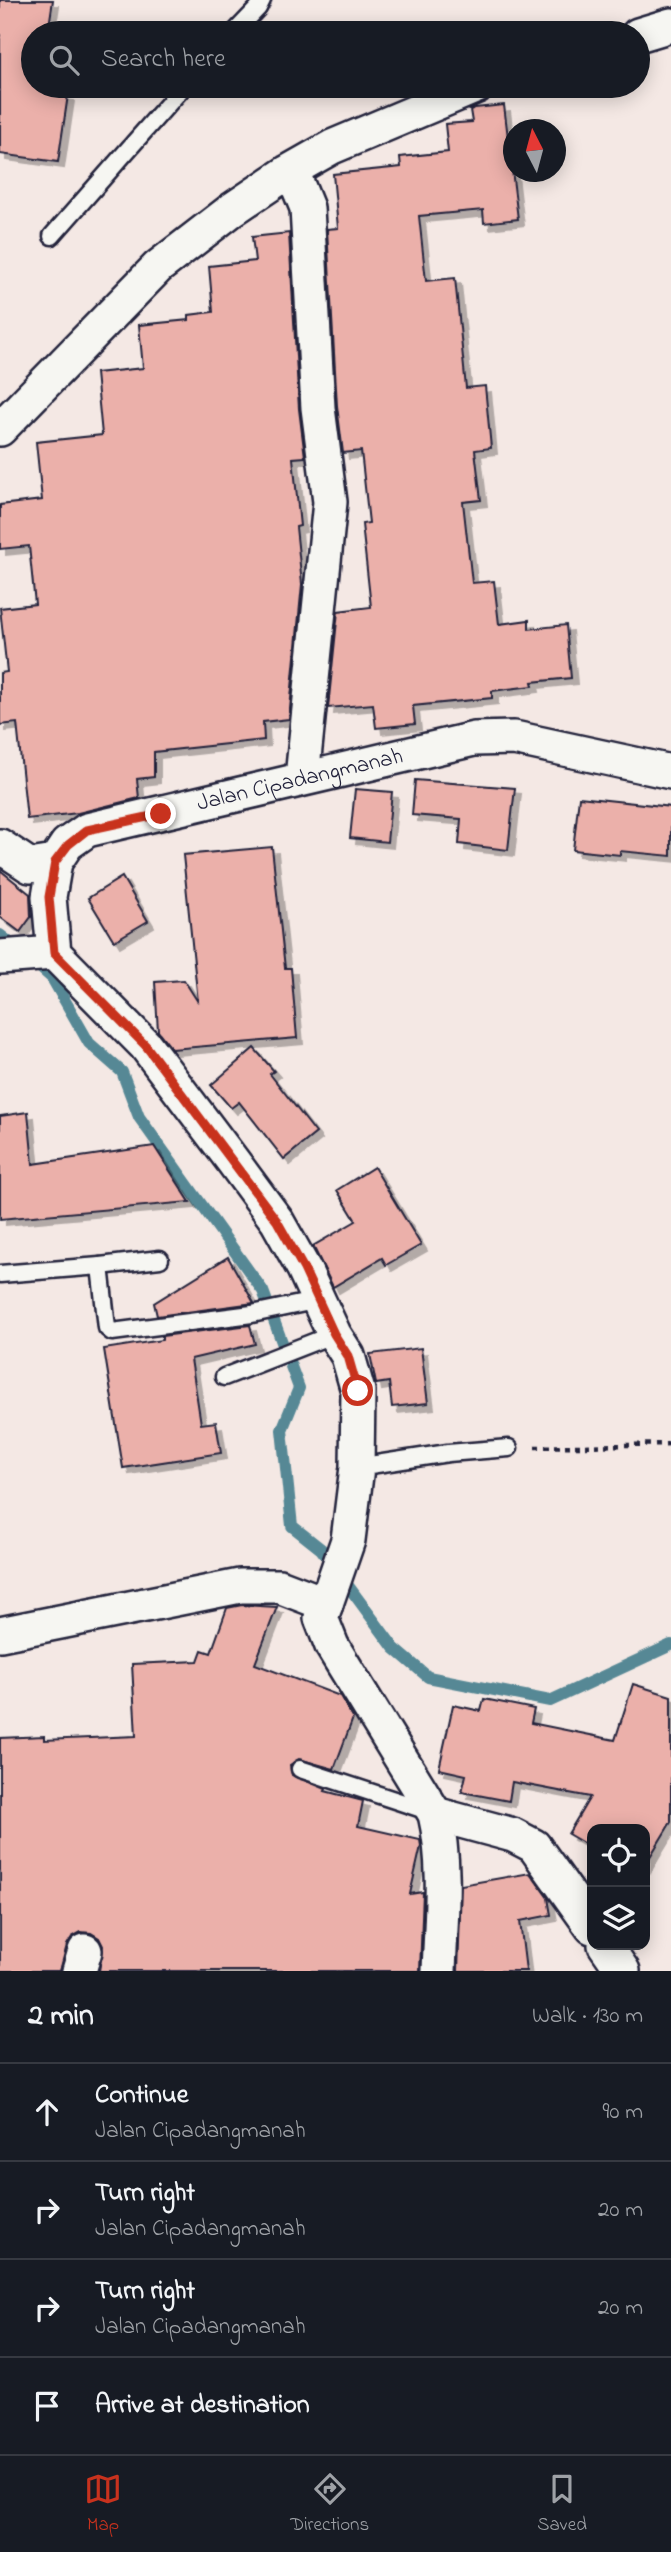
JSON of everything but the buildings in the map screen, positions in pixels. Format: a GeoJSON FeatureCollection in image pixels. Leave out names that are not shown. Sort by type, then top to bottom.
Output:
{"type":"FeatureCollection","features":[{"type":"Feature","properties":{"kind":"street"},"geometry":{"type":"LineString","coordinates":[[650,31],[671,25]]}},
{"type":"Feature","properties":{"kind":"street"},"geometry":{"type":"LineString","coordinates":[[0,429],[158,267],[233,209],[332,147],[448,98]]}},
{"type":"Feature","properties":{"kind":"street"},"geometry":{"type":"LineString","coordinates":[[292,171],[306,208],[318,408],[330,502],[302,778]]}},
{"type":"Feature","properties":{"kind":"street","name":"Jalan Cipadangmanah"},"geometry":{"type":"LineString","coordinates":[[55,862],[68,845],[87,830],[474,739],[514,738],[671,772]]}},
{"type":"Feature","properties":{"kind":"street"},"geometry":{"type":"LineString","coordinates":[[0,846],[30,866],[55,862],[49,897],[53,953],[146,1046],[277,1221],[309,1301],[348,1356],[358,1391],[357,1468],[348,1540],[321,1618],[332,1646],[435,1814],[440,1838],[442,1877],[439,1971]]}},
{"type":"Feature","properties":{"kind":"street"},"geometry":{"type":"LineString","coordinates":[[0,958],[53,953]]}},
{"type":"Feature","properties":{"kind":"street"},"geometry":{"type":"LineString","coordinates":[[0,1634],[240,1586],[331,1590]]}},
{"type":"Feature","properties":{"kind":"street"},"geometry":{"type":"LineString","coordinates":[[435,1814],[513,1835],[534,1846],[587,1920]]}},
{"type":"Feature","properties":{"kind":"street"},"geometry":{"type":"LineString","coordinates":[[608,1950],[623,1971]]}},
{"type":"Feature","properties":{"kind":"lane"},"geometry":{"type":"LineString","coordinates":[[246,21],[262,0]]}},
{"type":"Feature","properties":{"kind":"lane"},"geometry":{"type":"LineString","coordinates":[[52,236],[173,98]]}},
{"type":"Feature","properties":{"kind":"lane"},"geometry":{"type":"LineString","coordinates":[[0,1274],[160,1259]]}},
{"type":"Feature","properties":{"kind":"lane"},"geometry":{"type":"LineString","coordinates":[[100,1266],[107,1328],[112,1332],[252,1314],[309,1301]]}},
{"type":"Feature","properties":{"kind":"lane"},"geometry":{"type":"LineString","coordinates":[[224,1377],[334,1334]]}},
{"type":"Feature","properties":{"kind":"lane"},"geometry":{"type":"LineString","coordinates":[[357,1468],[448,1453],[509,1448]]}},
{"type":"Feature","properties":{"kind":"lane"},"geometry":{"type":"LineString","coordinates":[[300,1769],[435,1814]]}},
{"type":"Feature","properties":{"kind":"path"},"geometry":{"type":"LineString","coordinates":[[509,1448],[671,1444]]}},
{"type":"Feature","properties":{"kind":"waterway"},"geometry":{"type":"LineString","coordinates":[[0,935],[19,950]]}},
{"type":"Feature","properties":{"kind":"waterway"},"geometry":{"type":"LineString","coordinates":[[33,961],[52,978],[89,1043],[122,1072],[139,1117],[263,1291],[299,1388],[282,1430],[292,1526],[321,1549],[394,1648],[428,1677],[550,1701],[671,1645]]}},
{"type":"Feature","properties":{"kind":"route"},"geometry":{"type":"LineString","coordinates":[[161,814],[87,830],[68,845],[55,862],[49,897],[54,953],[146,1046],[277,1221],[304,1269],[334,1334],[348,1356],[358,1391]]}}]}
